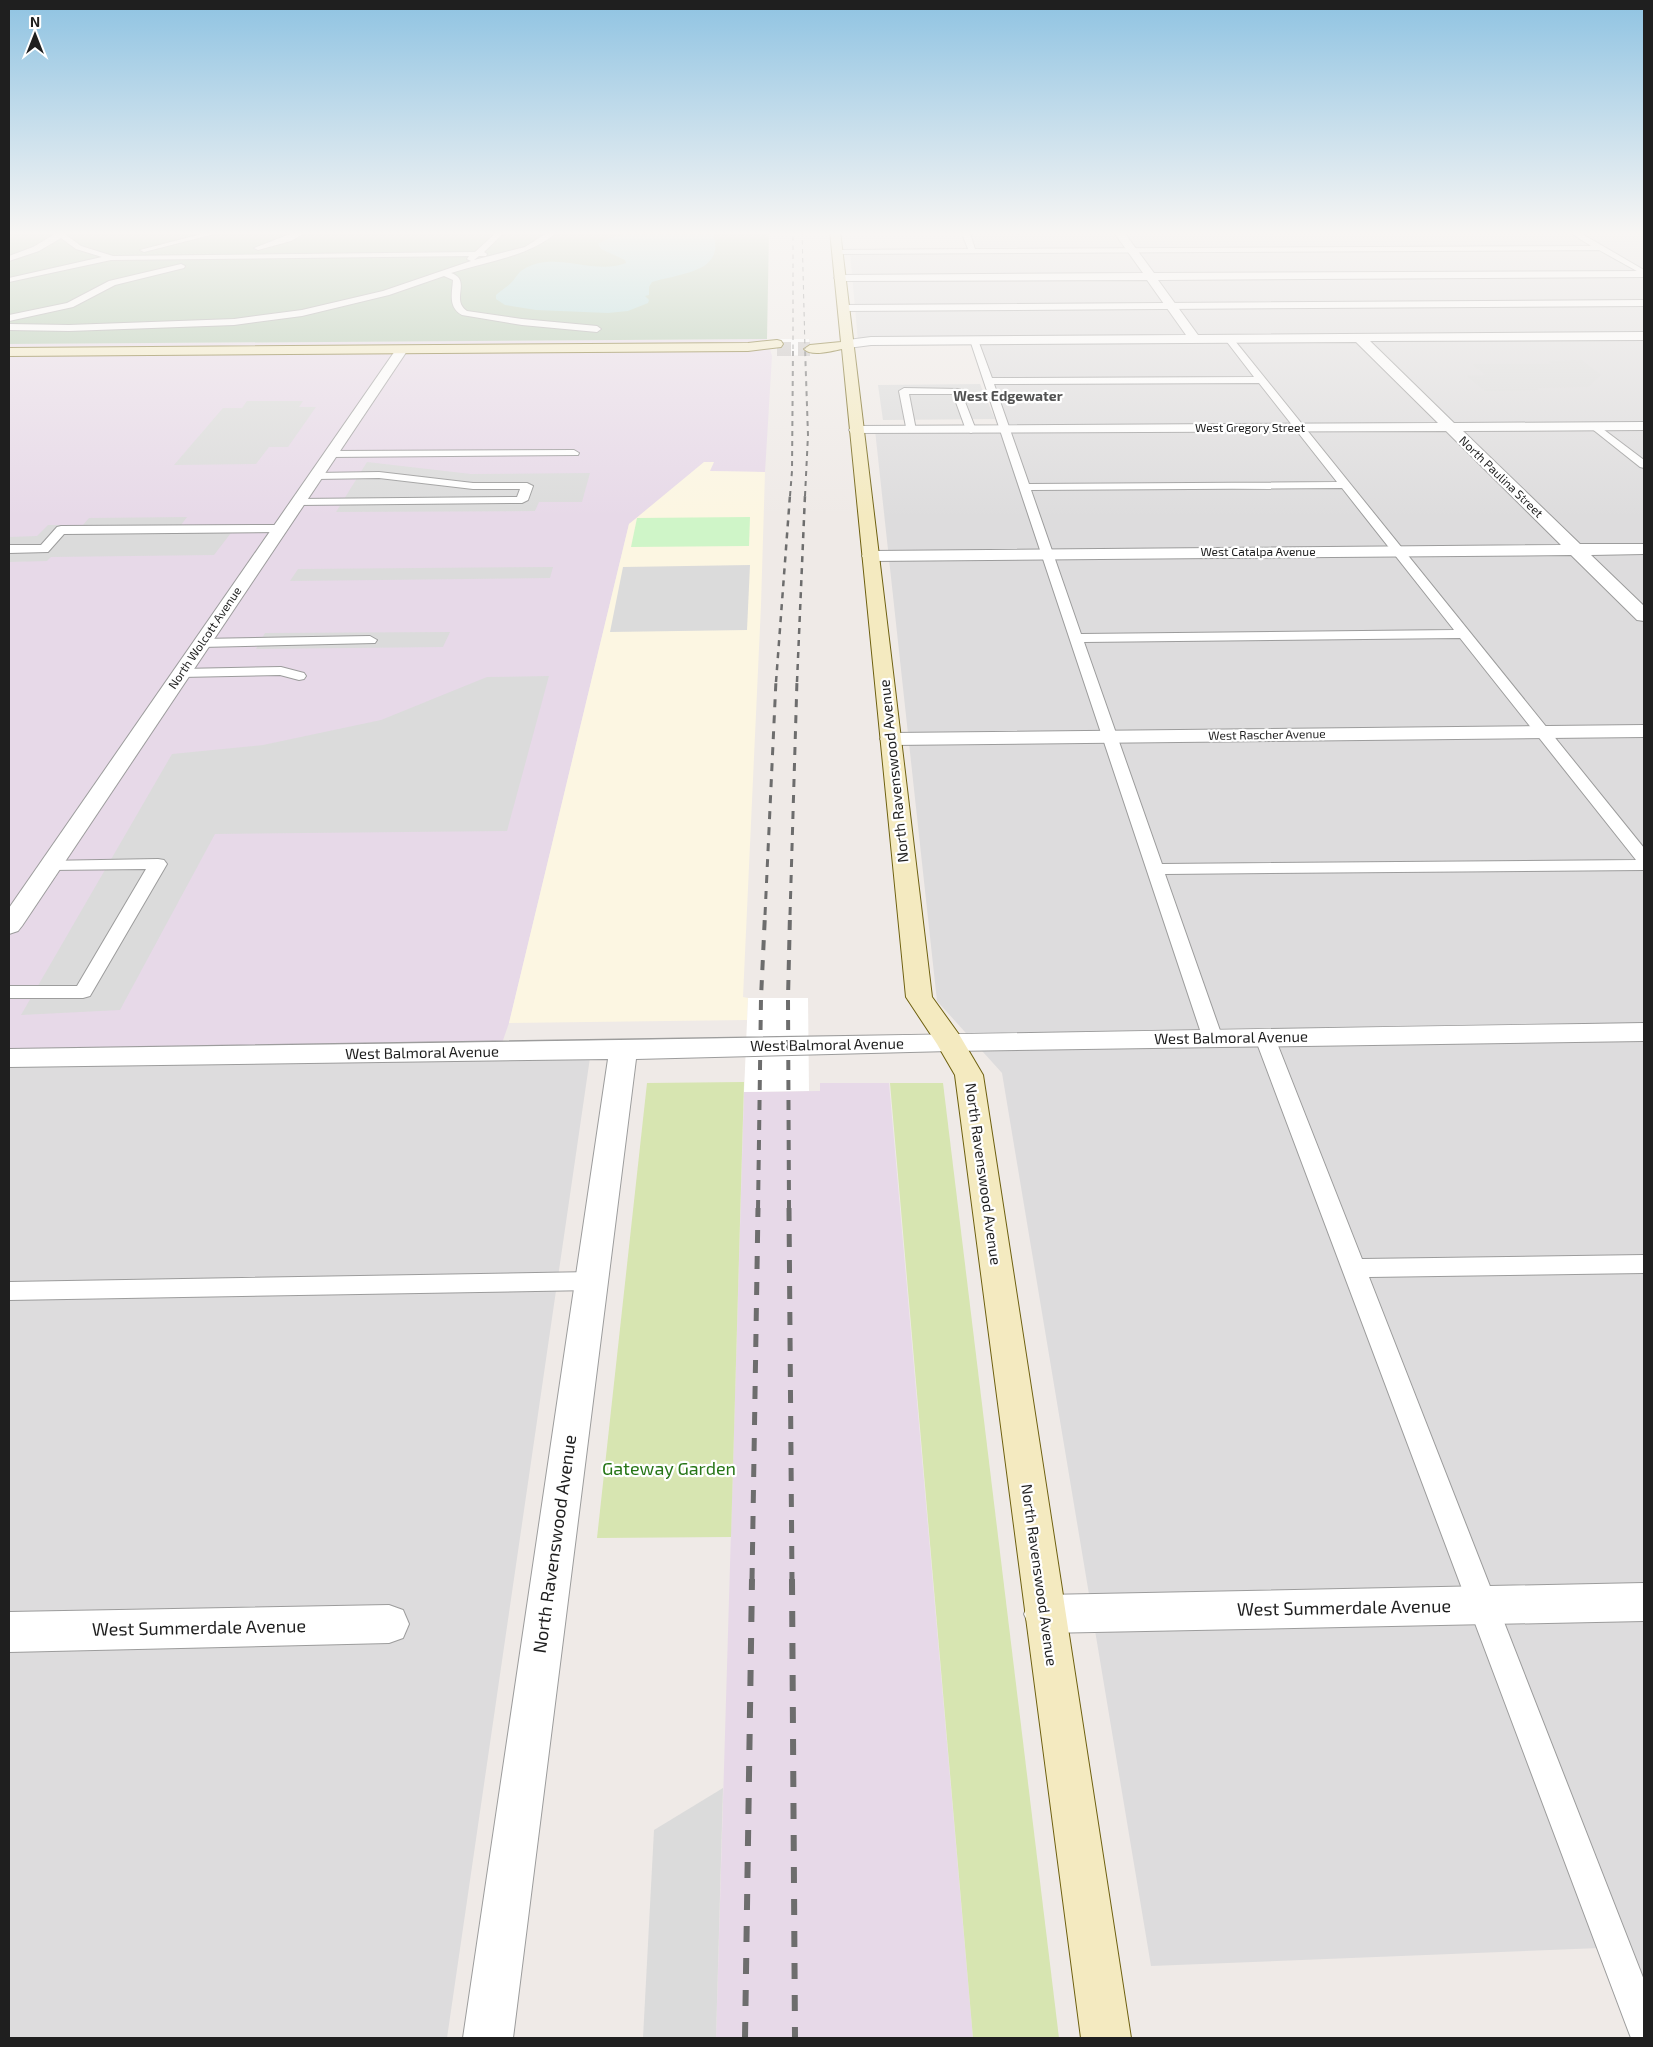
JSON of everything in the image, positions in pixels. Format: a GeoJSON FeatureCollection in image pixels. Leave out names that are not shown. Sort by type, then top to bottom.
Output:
{"type":"FeatureCollection","features":[{"type":"Feature","properties":{"kind":"street","name":"North Ravenswood Avenue"},"geometry":{"type":"LineString","coordinates":[[846,327],[919,997],[950,1042],[969,1076],[1044,1614],[1106,2038]]}},
{"type":"Feature","properties":{"kind":"street"},"geometry":{"type":"LineString","coordinates":[[1186,327],[1195,339]]}},
{"type":"Feature","properties":{"kind":"street"},"geometry":{"type":"LineString","coordinates":[[809,346],[821,349],[870,341],[1644,336]]}},
{"type":"Feature","properties":{"kind":"street","name":"North Paulina Street"},"geometry":{"type":"LineString","coordinates":[[1359,338],[1644,616]]}},
{"type":"Feature","properties":{"kind":"street"},"geometry":{"type":"LineString","coordinates":[[9,352],[401,351],[777,347]]}},
{"type":"Feature","properties":{"kind":"street","name":"North Wolcott Avenue"},"geometry":{"type":"LineString","coordinates":[[9,926],[401,351]]}},
{"type":"Feature","properties":{"kind":"street","name":"West Gregory Street"},"geometry":{"type":"LineString","coordinates":[[856,430],[1644,426]]}},
{"type":"Feature","properties":{"kind":"street","name":"West Catalpa Avenue"},"geometry":{"type":"LineString","coordinates":[[871,556],[1644,549]]}},
{"type":"Feature","properties":{"kind":"street","name":"West Rascher Avenue"},"geometry":{"type":"LineString","coordinates":[[890,738],[1644,731]]}},
{"type":"Feature","properties":{"kind":"street","name":"West Balmoral Avenue"},"geometry":{"type":"LineString","coordinates":[[9,1058],[623,1050],[950,1042],[1644,1032]]}},
{"type":"Feature","properties":{"kind":"street","name":"North Ravenswood Avenue"},"geometry":{"type":"LineString","coordinates":[[488,2038],[623,1050]]}},
{"type":"Feature","properties":{"kind":"street","name":"West Summerdale Avenue"},"geometry":{"type":"LineString","coordinates":[[1044,1614],[1644,1602]]}},
{"type":"Feature","properties":{"kind":"street","name":"West Summerdale Avenue"},"geometry":{"type":"LineString","coordinates":[[9,1632],[389,1624]]}},
{"type":"Feature","properties":{"kind":"lane"},"geometry":{"type":"LineString","coordinates":[[9,327],[109,327]]}},
{"type":"Feature","properties":{"kind":"lane"},"geometry":{"type":"LineString","coordinates":[[570,327],[597,329]]}},
{"type":"Feature","properties":{"kind":"lane"},"geometry":{"type":"LineString","coordinates":[[1228,338],[1644,859]]}},
{"type":"Feature","properties":{"kind":"lane"},"geometry":{"type":"LineString","coordinates":[[974,340],[1214,1039]]}},
{"type":"Feature","properties":{"kind":"lane"},"geometry":{"type":"LineString","coordinates":[[989,381],[1261,380]]}},
{"type":"Feature","properties":{"kind":"lane"},"geometry":{"type":"LineString","coordinates":[[911,430],[904,391],[957,391],[971,430]]}},
{"type":"Feature","properties":{"kind":"lane"},"geometry":{"type":"LineString","coordinates":[[1595,426],[1644,465]]}},
{"type":"Feature","properties":{"kind":"lane"},"geometry":{"type":"LineString","coordinates":[[330,454],[574,454]]}},
{"type":"Feature","properties":{"kind":"lane"},"geometry":{"type":"LineString","coordinates":[[297,502],[522,500],[527,486],[473,486],[379,475],[316,476]]}},
{"type":"Feature","properties":{"kind":"lane"},"geometry":{"type":"LineString","coordinates":[[1025,487],[1345,485]]}},
{"type":"Feature","properties":{"kind":"lane"},"geometry":{"type":"LineString","coordinates":[[9,549],[44,549],[61,530],[280,529]]}},
{"type":"Feature","properties":{"kind":"lane"},"geometry":{"type":"LineString","coordinates":[[1076,638],[1464,634]]}},
{"type":"Feature","properties":{"kind":"lane"},"geometry":{"type":"LineString","coordinates":[[201,643],[370,640]]}},
{"type":"Feature","properties":{"kind":"lane"},"geometry":{"type":"LineString","coordinates":[[181,673],[281,671],[299,676]]}},
{"type":"Feature","properties":{"kind":"lane"},"geometry":{"type":"LineString","coordinates":[[9,992],[83,992],[158,864],[50,865]]}},
{"type":"Feature","properties":{"kind":"lane"},"geometry":{"type":"LineString","coordinates":[[1155,869],[1644,865]]}},
{"type":"Feature","properties":{"kind":"lane"},"geometry":{"type":"LineString","coordinates":[[1264,1038],[1644,2025]]}},
{"type":"Feature","properties":{"kind":"lane"},"geometry":{"type":"LineString","coordinates":[[1353,1268],[1644,1264]]}},
{"type":"Feature","properties":{"kind":"lane"},"geometry":{"type":"LineString","coordinates":[[9,1290],[592,1281]]}},
{"type":"Feature","properties":{"kind":"shaded area"},"geometry":{"type":"Polygon","coordinates":[[[857,327],[1644,327],[1644,2038],[1635,2038],[1600,1948],[1151,1966],[1002,1073],[937,1001],[875,430],[1004,429],[972,341],[858,341],[857,327]]]}},
{"type":"Feature","properties":{"kind":"shaded area"},"geometry":{"type":"Polygon","coordinates":[[[767,339],[772,356],[765,472],[710,471],[629,524],[509,1023],[501,1046],[9,1052],[9,344],[767,339]]]}},
{"type":"Feature","properties":{"kind":"shaded area"},"geometry":{"type":"Polygon","coordinates":[[[1581,360],[1601,375],[1588,387],[1485,391],[1467,376],[1485,375],[1472,364],[1552,364],[1549,361],[1581,360]]]}},
{"type":"Feature","properties":{"kind":"shaded area"},"geometry":{"type":"Polygon","coordinates":[[[980,384],[995,419],[883,420],[878,385],[980,384]]]}},
{"type":"Feature","properties":{"kind":"shaded area"},"geometry":{"type":"Polygon","coordinates":[[[247,401],[303,401],[299,407],[316,407],[288,447],[269,447],[256,464],[174,465],[223,408],[242,408],[247,401]]]}},
{"type":"Feature","properties":{"kind":"shaded area"},"geometry":{"type":"Polygon","coordinates":[[[367,462],[471,474],[590,473],[582,502],[539,502],[535,511],[336,512],[367,462]]]}},
{"type":"Feature","properties":{"kind":"shaded area"},"geometry":{"type":"Polygon","coordinates":[[[704,462],[714,462],[710,471],[765,472],[761,605],[743,997],[748,998],[747,1020],[509,1023],[629,524],[704,462]]]}},
{"type":"Feature","properties":{"kind":"shaded area"},"geometry":{"type":"Polygon","coordinates":[[[187,517],[181,525],[237,525],[214,555],[51,557],[47,561],[9,562],[9,537],[37,536],[48,525],[83,525],[89,518],[187,517]]]}},
{"type":"Feature","properties":{"kind":"shaded area"},"geometry":{"type":"Polygon","coordinates":[[[750,565],[747,630],[610,632],[623,567],[750,565]]]}},
{"type":"Feature","properties":{"kind":"shaded area"},"geometry":{"type":"Polygon","coordinates":[[[553,567],[550,578],[290,581],[298,569],[553,567]]]}},
{"type":"Feature","properties":{"kind":"shaded area"},"geometry":{"type":"Polygon","coordinates":[[[450,632],[443,647],[256,649],[265,633],[450,632]]]}},
{"type":"Feature","properties":{"kind":"shaded area"},"geometry":{"type":"Polygon","coordinates":[[[549,676],[507,831],[215,834],[120,1010],[21,1015],[172,754],[263,745],[381,720],[487,677],[549,676]]]}},
{"type":"Feature","properties":{"kind":"shaded area"},"geometry":{"type":"Polygon","coordinates":[[[592,1044],[447,2038],[9,2038],[9,1052],[592,1044]]]}},
{"type":"Feature","properties":{"kind":"shaded area"},"geometry":{"type":"Polygon","coordinates":[[[820,1083],[889,1083],[973,2038],[716,2038],[744,1092],[820,1091],[820,1083]]]}},
{"type":"Feature","properties":{"kind":"shaded area"},"geometry":{"type":"Polygon","coordinates":[[[723,1788],[716,2038],[643,2038],[654,1830],[723,1788]]]}},
{"type":"Feature","properties":{"kind":"green space"},"geometry":{"type":"Polygon","coordinates":[[[9,327],[767,327],[767,339],[9,344],[9,327]]]}},
{"type":"Feature","properties":{"kind":"green space"},"geometry":{"type":"Polygon","coordinates":[[[750,517],[749,546],[631,547],[637,518],[750,517]]]}},
{"type":"Feature","properties":{"kind":"green space","name":"Gateway Garden"},"geometry":{"type":"Polygon","coordinates":[[[744,1082],[731,1537],[597,1538],[647,1083],[744,1082]]]}},
{"type":"Feature","properties":{"kind":"green space"},"geometry":{"type":"Polygon","coordinates":[[[890,1083],[943,1083],[1059,2038],[973,2038],[890,1083]]]}},
{"type":"Feature","properties":{"kind":"pier"},"geometry":{"type":"Polygon","coordinates":[[[777,339],[809,339],[810,355],[777,356],[777,339]]]}},
{"type":"Feature","properties":{"kind":"pier"},"geometry":{"type":"Polygon","coordinates":[[[748,998],[808,998],[809,1091],[744,1092],[748,998]]]}},
{"type":"Feature","properties":{"kind":"tunnel"},"geometry":{"type":"LineString","coordinates":[[777,349],[810,349]]}},
{"type":"Feature","properties":{"kind":"railway"},"geometry":{"type":"LineString","coordinates":[[793,327],[793,348]]}},
{"type":"Feature","properties":{"kind":"railway"},"geometry":{"type":"LineString","coordinates":[[804,327],[805,349]]}},
{"type":"Feature","properties":{"kind":"railway"},"geometry":{"type":"LineString","coordinates":[[790,496],[793,348]]}},
{"type":"Feature","properties":{"kind":"railway"},"geometry":{"type":"LineString","coordinates":[[805,348],[808,435],[805,496]]}},
{"type":"Feature","properties":{"kind":"railway"},"geometry":{"type":"LineString","coordinates":[[776,682],[790,495]]}},
{"type":"Feature","properties":{"kind":"railway"},"geometry":{"type":"LineString","coordinates":[[797,682],[805,495]]}},
{"type":"Feature","properties":{"kind":"railway"},"geometry":{"type":"LineString","coordinates":[[765,915],[776,680]]}},
{"type":"Feature","properties":{"kind":"railway"},"geometry":{"type":"LineString","coordinates":[[790,915],[797,680]]}},
{"type":"Feature","properties":{"kind":"railway"},"geometry":{"type":"LineString","coordinates":[[758,1210],[761,998],[765,914]]}},
{"type":"Feature","properties":{"kind":"railway"},"geometry":{"type":"LineString","coordinates":[[789,1210],[788,998],[790,914]]}},
{"type":"Feature","properties":{"kind":"railway"},"geometry":{"type":"LineString","coordinates":[[752,1581],[758,1208]]}},
{"type":"Feature","properties":{"kind":"railway"},"geometry":{"type":"LineString","coordinates":[[789,1208],[792,1581]]}},
{"type":"Feature","properties":{"kind":"railway"},"geometry":{"type":"LineString","coordinates":[[745,2038],[752,1579]]}},
{"type":"Feature","properties":{"kind":"railway"},"geometry":{"type":"LineString","coordinates":[[792,1579],[795,2038]]}},
{"type":"Feature","properties":{"kind":"district","name":"West Edgewater"},"geometry":{"type":"Point","coordinates":[1008,396]}}]}
